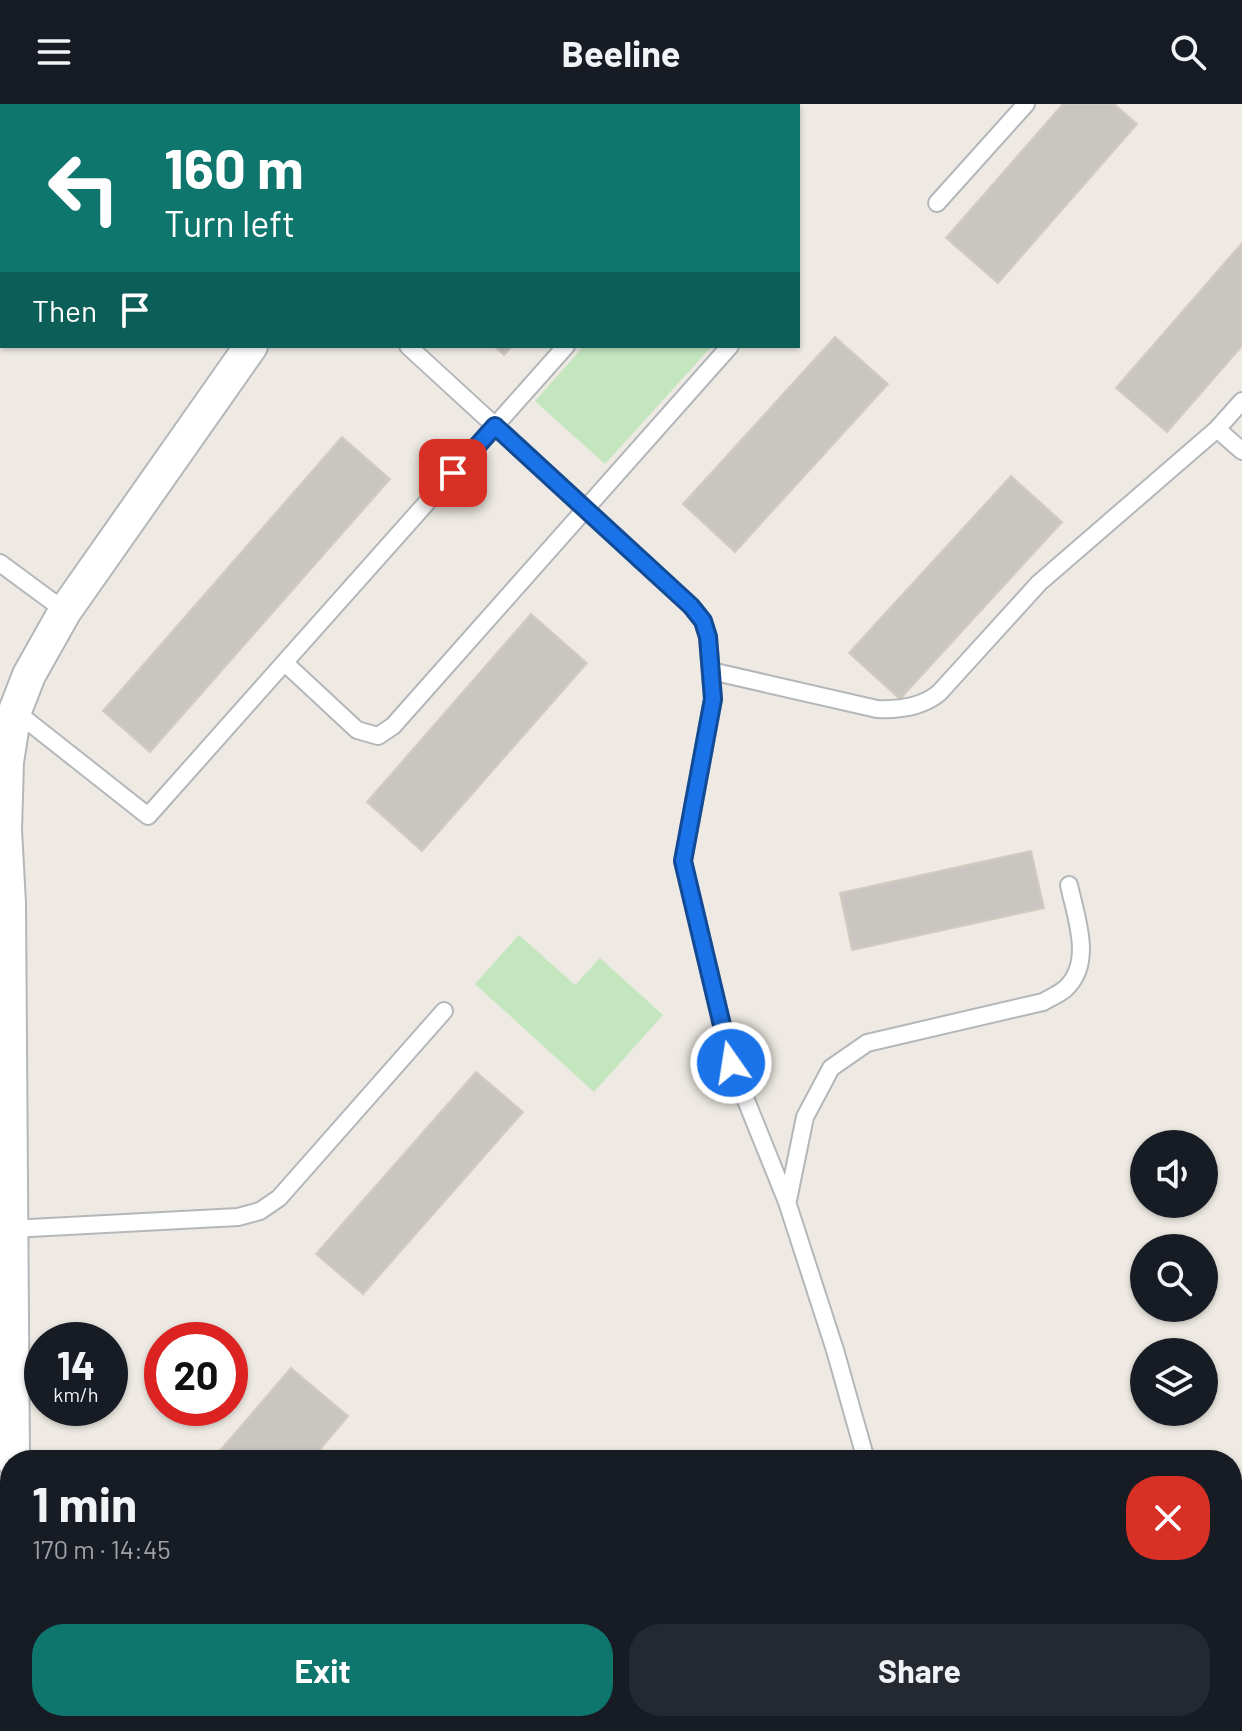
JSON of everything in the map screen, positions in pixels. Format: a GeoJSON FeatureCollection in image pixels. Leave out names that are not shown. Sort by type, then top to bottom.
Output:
{"type":"FeatureCollection","features":[{"type":"Feature","properties":{"kind":"street"},"geometry":{"type":"LineString","coordinates":[[13,1450],[5,901],[9,722],[29,675],[65,611],[250,348]]}},
{"type":"Feature","properties":{"kind":"lane"},"geometry":{"type":"LineString","coordinates":[[937,203],[1026,104]]}},
{"type":"Feature","properties":{"kind":"lane"},"geometry":{"type":"LineString","coordinates":[[410,348],[691,606],[703,621],[708,637],[713,699],[683,861],[731,1063],[787,1202],[835,1350],[863,1450]]}},
{"type":"Feature","properties":{"kind":"lane"},"geometry":{"type":"LineString","coordinates":[[9,722],[148,816],[564,348]]}},
{"type":"Feature","properties":{"kind":"lane"},"geometry":{"type":"LineString","coordinates":[[285,663],[357,730],[378,736],[393,726],[728,348]]}},
{"type":"Feature","properties":{"kind":"lane"},"geometry":{"type":"LineString","coordinates":[[711,671],[877,709],[904,709],[926,701],[939,693],[1039,583],[1217,429],[1242,401]]}},
{"type":"Feature","properties":{"kind":"lane"},"geometry":{"type":"LineString","coordinates":[[1217,429],[1242,451]]}},
{"type":"Feature","properties":{"kind":"lane"},"geometry":{"type":"LineString","coordinates":[[0,563],[65,611]]}},
{"type":"Feature","properties":{"kind":"lane"},"geometry":{"type":"LineString","coordinates":[[787,1202],[805,1117],[831,1068],[867,1043],[1043,1002],[1065,989],[1079,970],[1082,953],[1069,885]]}},
{"type":"Feature","properties":{"kind":"lane"},"geometry":{"type":"LineString","coordinates":[[11,1229],[238,1217],[260,1211],[279,1198],[444,1011]]}},
{"type":"Feature","properties":{"kind":"green space"},"geometry":{"type":"Polygon","coordinates":[[[582,348],[710,348],[605,464],[535,401],[582,348]]]}},
{"type":"Feature","properties":{"kind":"green space"},"geometry":{"type":"Polygon","coordinates":[[[519,935],[575,985],[600,958],[663,1015],[594,1092],[475,984],[519,935]]]}},
{"type":"Feature","properties":{"kind":"building"},"geometry":{"type":"Polygon","coordinates":[[[1063,104],[1114,104],[1137,124],[998,283],[946,238],[1063,104]]]}},
{"type":"Feature","properties":{"kind":"building"},"geometry":{"type":"Polygon","coordinates":[[[1242,243],[1242,346],[1167,432],[1116,388],[1242,243]]]}},
{"type":"Feature","properties":{"kind":"building"},"geometry":{"type":"Polygon","coordinates":[[[835,337],[888,384],[735,552],[683,504],[835,337]]]}},
{"type":"Feature","properties":{"kind":"building"},"geometry":{"type":"Polygon","coordinates":[[[496,348],[510,348],[504,355],[496,348]]]}},
{"type":"Feature","properties":{"kind":"building"},"geometry":{"type":"Polygon","coordinates":[[[342,437],[390,479],[150,752],[103,711],[342,437]]]}},
{"type":"Feature","properties":{"kind":"building"},"geometry":{"type":"Polygon","coordinates":[[[1011,476],[1062,522],[900,699],[849,653],[1011,476]]]}},
{"type":"Feature","properties":{"kind":"building"},"geometry":{"type":"Polygon","coordinates":[[[531,614],[587,663],[422,851],[367,802],[531,614]]]}},
{"type":"Feature","properties":{"kind":"building"},"geometry":{"type":"Polygon","coordinates":[[[1031,851],[1044,908],[852,950],[840,893],[1031,851]]]}},
{"type":"Feature","properties":{"kind":"building"},"geometry":{"type":"Polygon","coordinates":[[[476,1072],[523,1112],[363,1294],[316,1254],[476,1072]]]}},
{"type":"Feature","properties":{"kind":"building"},"geometry":{"type":"Polygon","coordinates":[[[291,1368],[348,1416],[319,1450],[221,1450],[241,1426],[248,1426],[248,1418],[291,1368]]]}},
{"type":"Feature","properties":{"kind":"route"},"geometry":{"type":"LineString","coordinates":[[453,473],[495,426],[691,606],[703,621],[708,637],[713,699],[683,861],[731,1063]]}}]}
